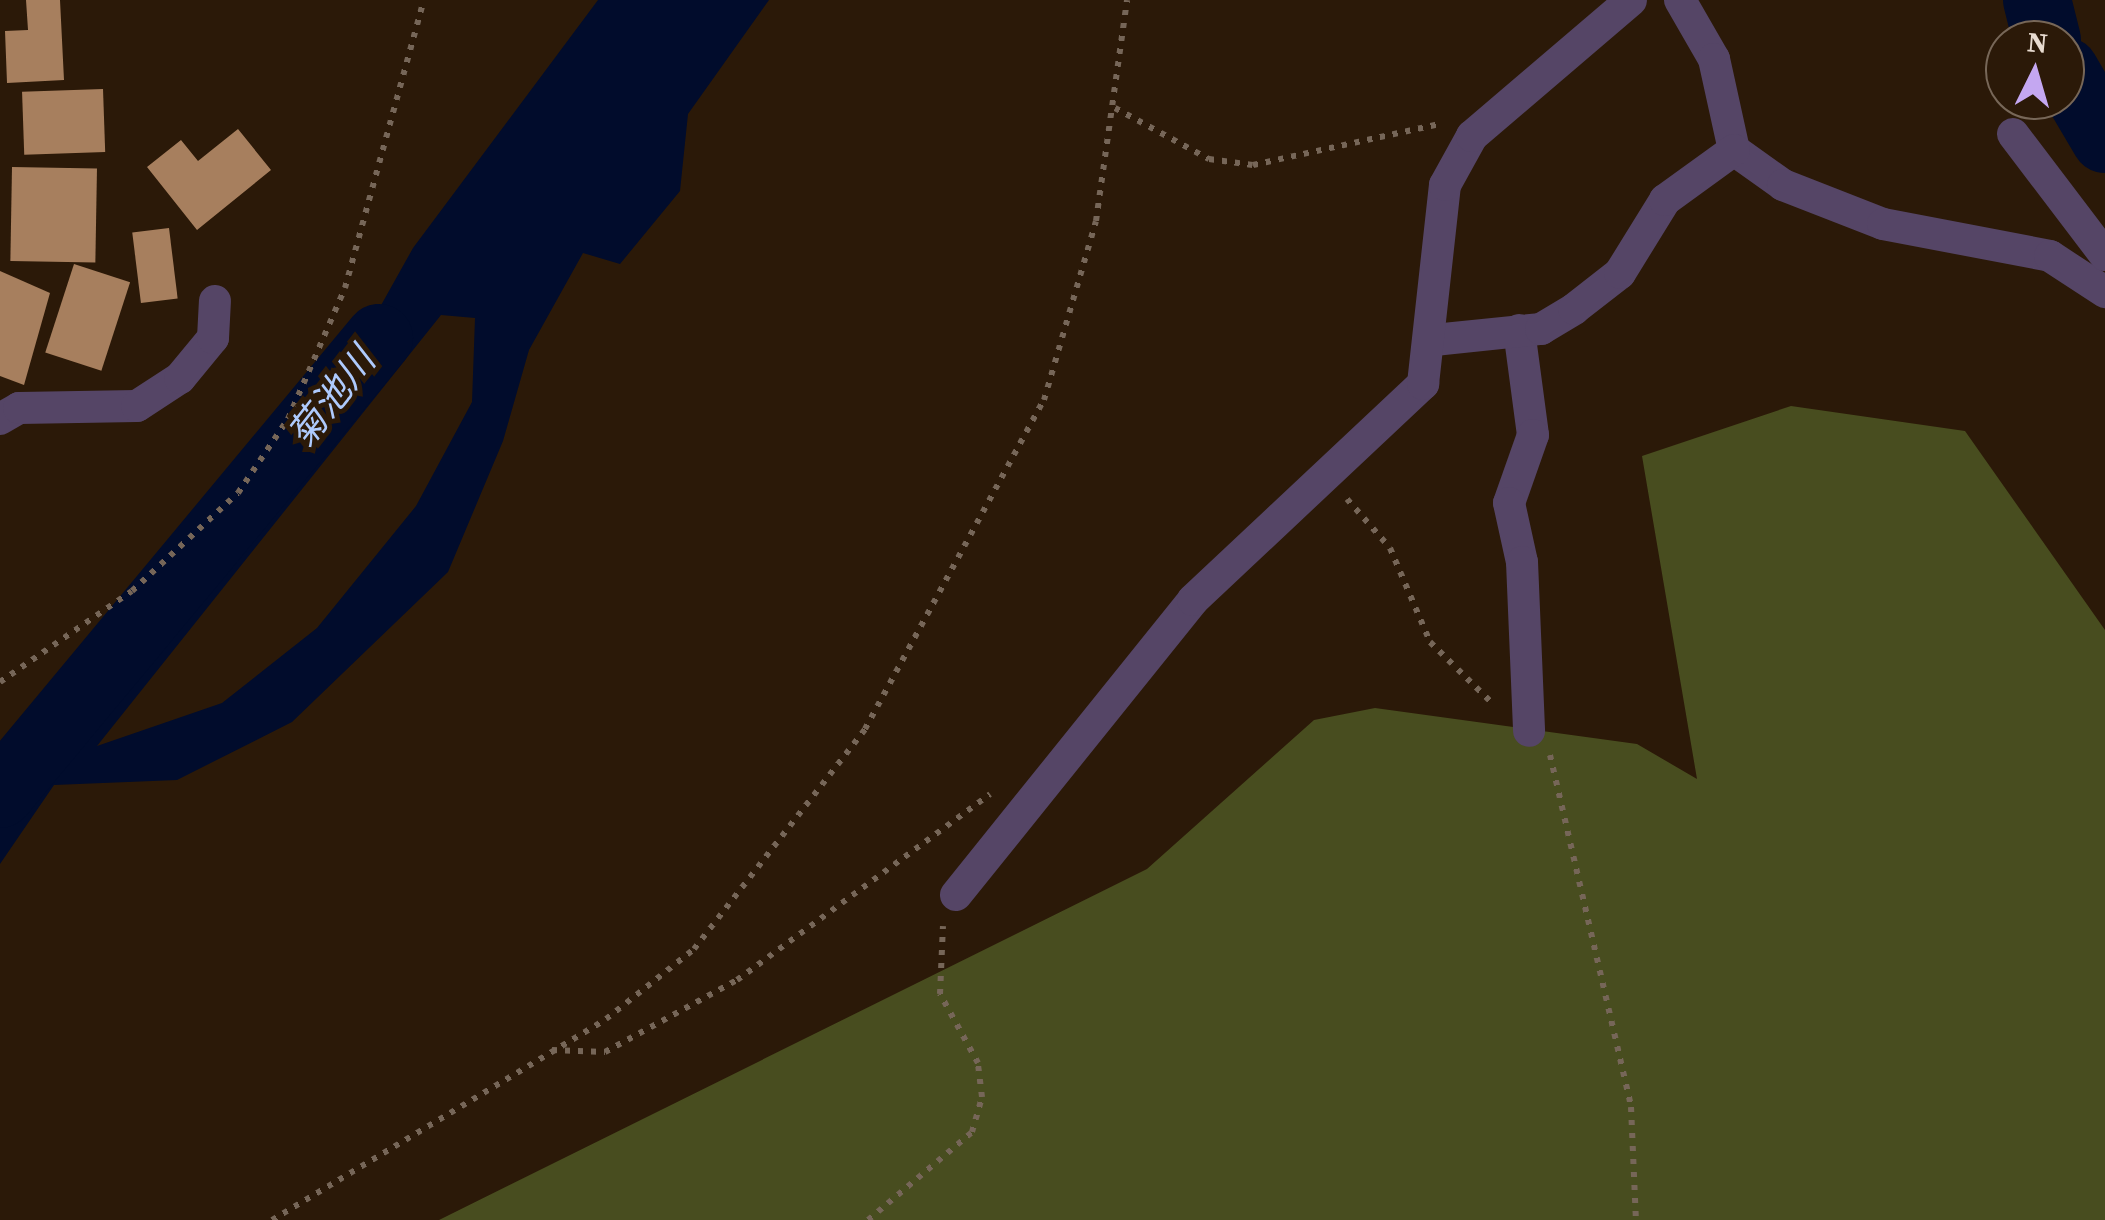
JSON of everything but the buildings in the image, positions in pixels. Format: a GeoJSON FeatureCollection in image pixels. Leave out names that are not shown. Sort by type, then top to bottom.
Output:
{"type":"FeatureCollection","features":[{"type":"Feature","properties":{"kind":"street"},"geometry":{"type":"LineString","coordinates":[[956,895],[1192,600],[1328,481],[1423,384],[1434,340],[1446,185],[1481,128],[1631,0]]}},
{"type":"Feature","properties":{"kind":"street"},"geometry":{"type":"LineString","coordinates":[[1680,0],[1714,59],[1734,150],[1839,210],[2050,256],[2105,292]]}},
{"type":"Feature","properties":{"kind":"street"},"geometry":{"type":"LineString","coordinates":[[2013,134],[2105,255]]}},
{"type":"Feature","properties":{"kind":"street"},"geometry":{"type":"LineString","coordinates":[[1434,340],[1541,329],[1620,273],[1664,200],[1734,150]]}},
{"type":"Feature","properties":{"kind":"street"},"geometry":{"type":"LineString","coordinates":[[0,419],[19,408],[137,406],[180,378],[213,338],[215,301]]}},
{"type":"Feature","properties":{"kind":"street"},"geometry":{"type":"LineString","coordinates":[[1519,330],[1533,434],[1509,504],[1522,562],[1528,731]]}},
{"type":"Feature","properties":{"kind":"path"},"geometry":{"type":"LineString","coordinates":[[0,682],[132,591],[238,493],[288,419],[345,288],[424,0]]}},
{"type":"Feature","properties":{"kind":"path"},"geometry":{"type":"LineString","coordinates":[[272,1220],[550,1050],[694,949],[865,730],[1044,400],[1096,221],[1127,0]]}},
{"type":"Feature","properties":{"kind":"path"},"geometry":{"type":"LineString","coordinates":[[1114,108],[1209,158],[1254,166],[1424,125],[1481,128]]}},
{"type":"Feature","properties":{"kind":"path"},"geometry":{"type":"LineString","coordinates":[[1328,481],[1390,548],[1430,642],[1548,746],[1631,1107],[1636,1220]]}},
{"type":"Feature","properties":{"kind":"path"},"geometry":{"type":"LineString","coordinates":[[550,1050],[605,1052],[737,980],[1009,781]]}},
{"type":"Feature","properties":{"kind":"path"},"geometry":{"type":"LineString","coordinates":[[868,1220],[972,1132],[982,1097],[978,1063],[940,994],[940,933],[956,895]]}},
{"type":"Feature","properties":{"kind":"green space"},"geometry":{"type":"Polygon","coordinates":[[[1791,406],[1965,431],[2105,630],[2105,1220],[439,1220],[1147,869],[1314,720],[1375,708],[1637,744],[1697,779],[1642,456],[1791,406]]]}},
{"type":"Feature","properties":{"kind":"water"},"geometry":{"type":"Polygon","coordinates":[[[598,0],[769,0],[688,114],[680,191],[620,264],[583,253],[529,350],[503,441],[448,572],[292,722],[177,780],[54,785],[0,864],[0,761],[255,531],[413,248],[598,0]],[[441,315],[97,746],[222,703],[317,628],[416,506],[472,402],[475,318],[441,315]]]}},
{"type":"Feature","properties":{"kind":"waterway"},"geometry":{"type":"LineString","coordinates":[[2037,0],[2042,20]]}},
{"type":"Feature","properties":{"kind":"waterway"},"geometry":{"type":"LineString","coordinates":[[2085,105],[2105,139]]}},
{"type":"Feature","properties":{"kind":"waterway","name":"菊池川"},"geometry":{"type":"LineString","coordinates":[[0,794],[379,338]]}}]}
